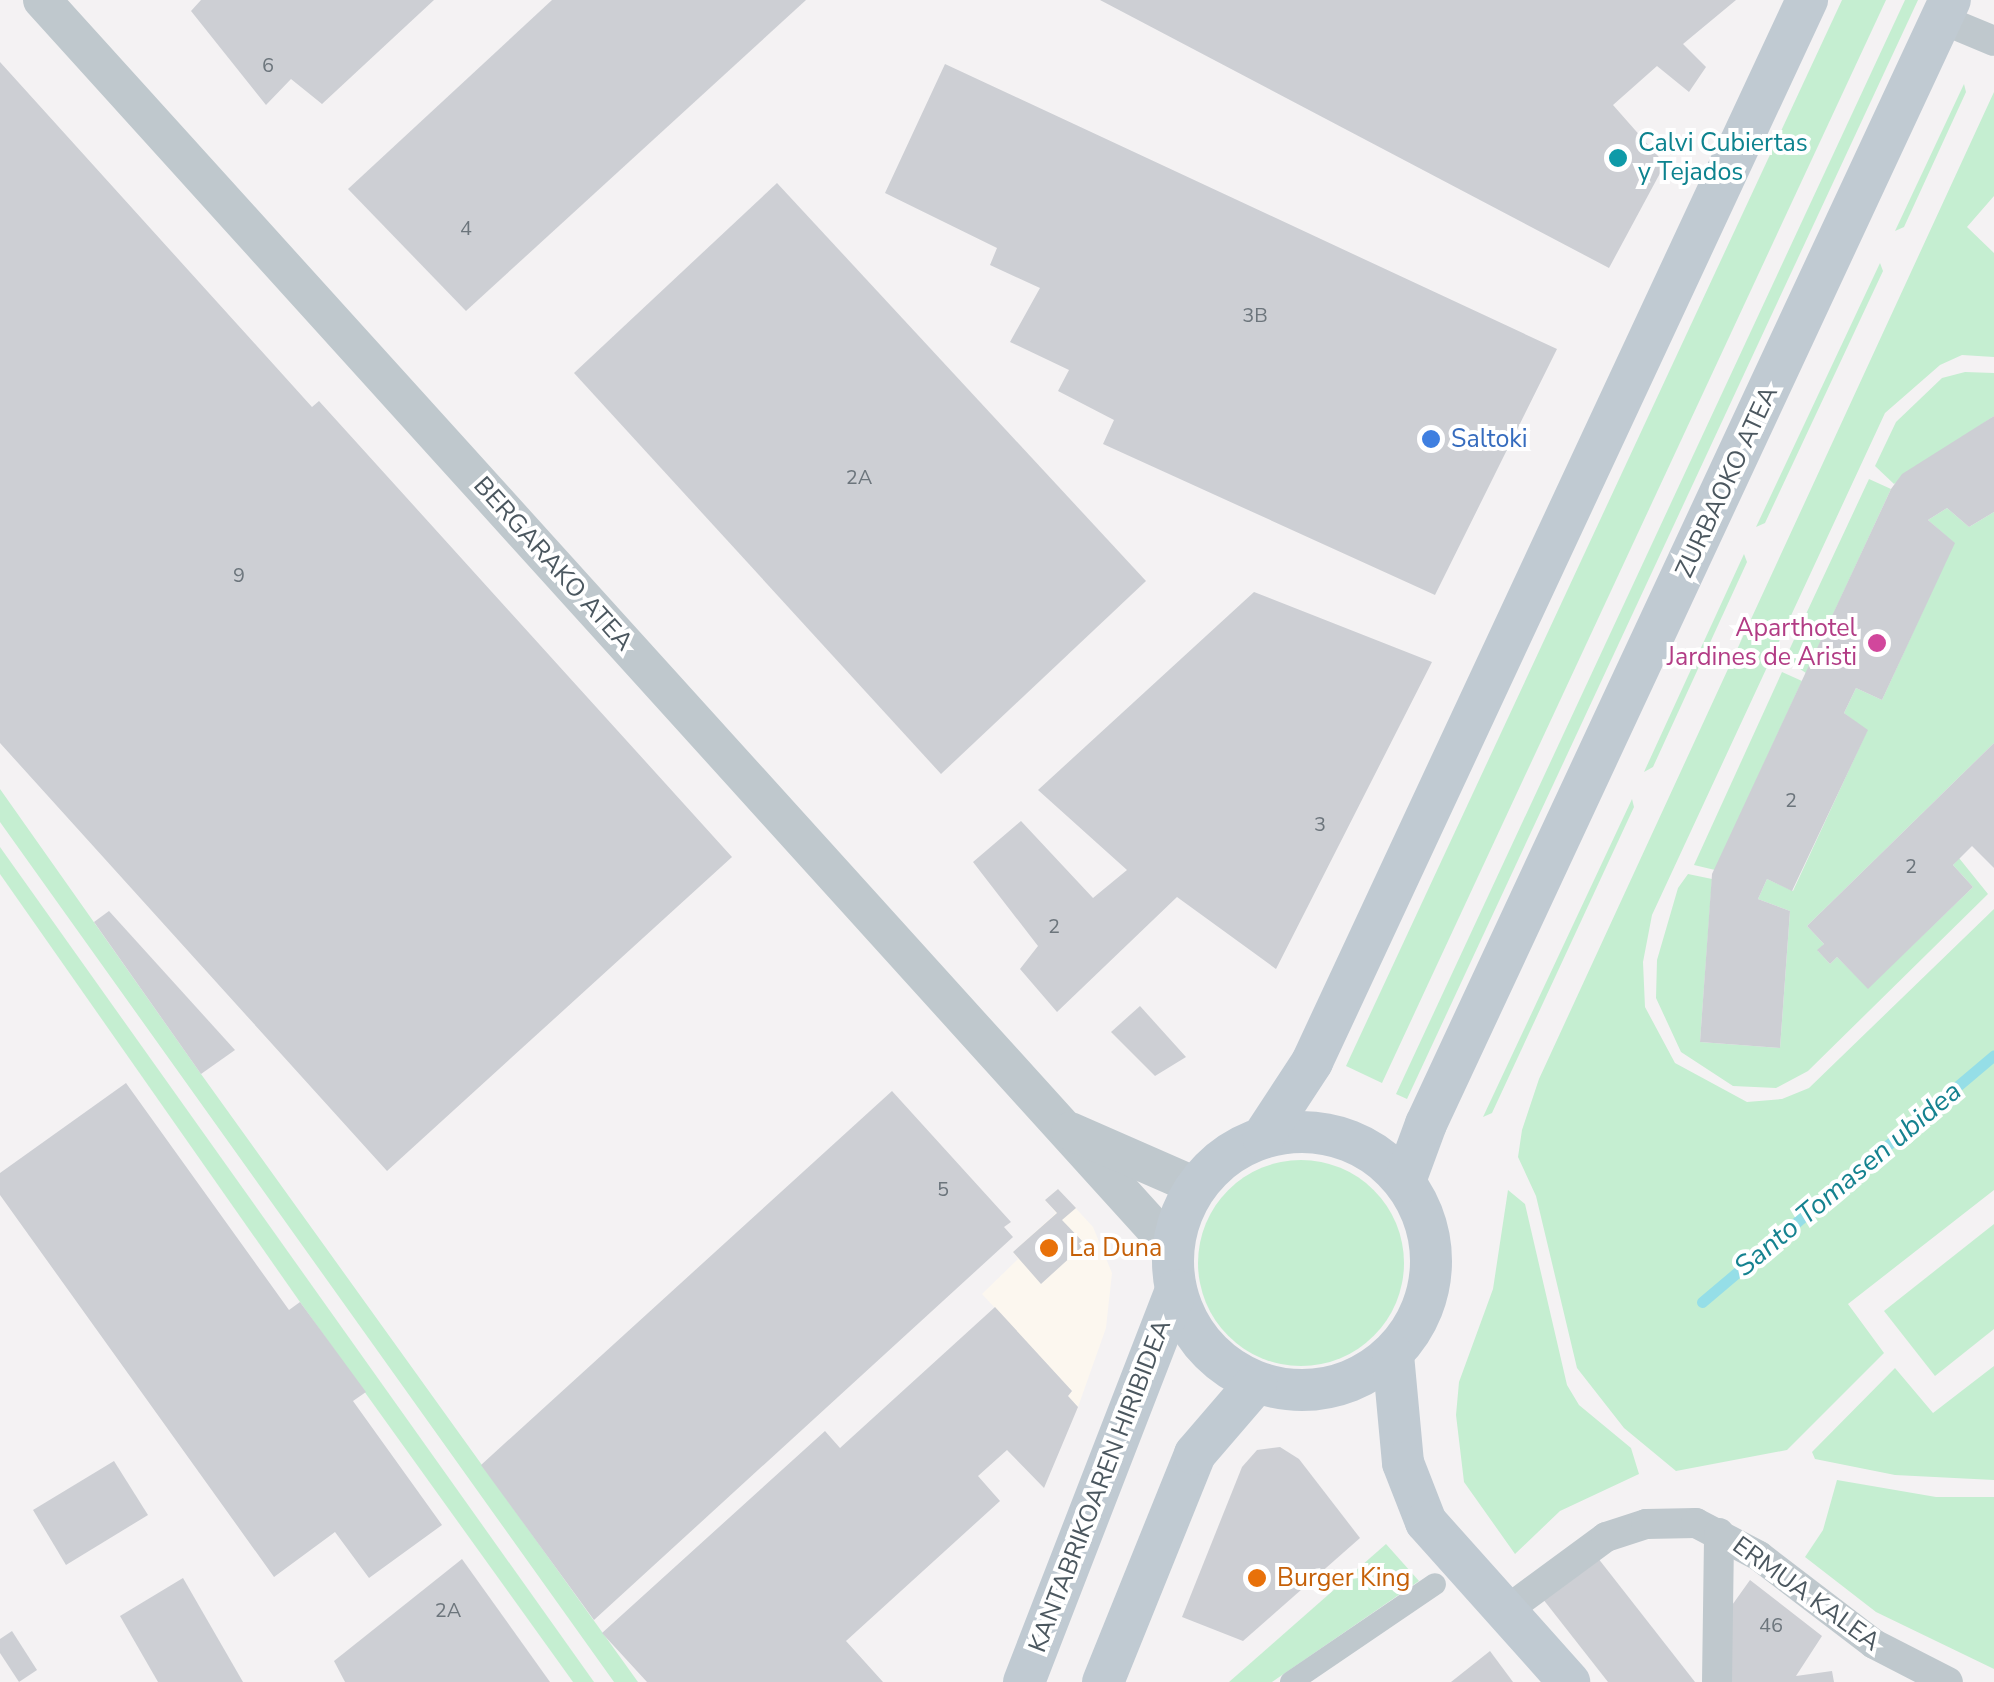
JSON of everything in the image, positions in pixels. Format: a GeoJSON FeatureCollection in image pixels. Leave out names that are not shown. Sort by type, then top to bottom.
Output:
{"type":"FeatureCollection","features":[{"type":"Feature","properties":{"kind":"main road"},"geometry":{"type":"LineString","coordinates":[[1263,1137],[1312,1062],[1807,0]]}},
{"type":"Feature","properties":{"kind":"main road","name":"ZURBAOKO ATEA"},"geometry":{"type":"LineString","coordinates":[[1406,1182],[1426,1124],[1946,9]]}},
{"type":"Feature","properties":{"kind":"main road"},"geometry":{"type":"LineString","coordinates":[[1302,1131],[1342,1137],[1377,1154],[1406,1182],[1427,1223],[1433,1270],[1420,1316],[1393,1355],[1364,1376],[1329,1389],[1292,1392],[1256,1384],[1204,1347],[1174,1269],[1196,1186],[1238,1148],[1263,1137],[1302,1131]]}},
{"type":"Feature","properties":{"kind":"main road","name":"KANTABRIKOAREN HIRIBIDEA"},"geometry":{"type":"LineString","coordinates":[[1024,1682],[1174,1269]]}},
{"type":"Feature","properties":{"kind":"main road"},"geometry":{"type":"LineString","coordinates":[[1393,1355],[1409,1485],[1426,1522],[1569,1682]]}},
{"type":"Feature","properties":{"kind":"main road"},"geometry":{"type":"LineString","coordinates":[[1102,1682],[1195,1454],[1256,1384]]}},
{"type":"Feature","properties":{"kind":"street","name":"BERGARAKO ATEA"},"geometry":{"type":"LineString","coordinates":[[42,0],[1064,1128],[1174,1269]]}},
{"type":"Feature","properties":{"kind":"street"},"geometry":{"type":"LineString","coordinates":[[1946,9],[1994,41]]}},
{"type":"Feature","properties":{"kind":"street","name":"BERGARAKO ATEA"},"geometry":{"type":"LineString","coordinates":[[1064,1128],[1196,1186]]}},
{"type":"Feature","properties":{"kind":"street","name":"ERMUA KALEA"},"geometry":{"type":"LineString","coordinates":[[1507,1610],[1628,1528],[1677,1522],[1719,1533],[1874,1644],[1948,1682]]}},
{"type":"Feature","properties":{"kind":"street"},"geometry":{"type":"LineString","coordinates":[[1716,1682],[1719,1533]]}},
{"type":"Feature","properties":{"kind":"street"},"geometry":{"type":"LineString","coordinates":[[1291,1682],[1435,1584]]}},
{"type":"Feature","properties":{"kind":"shaded area"},"geometry":{"type":"Polygon","coordinates":[[[1058,1189],[1093,1227],[1112,1273],[1106,1328],[1078,1407],[1068,1396],[1072,1391],[982,1294],[1018,1259],[1013,1252],[1056,1213],[1045,1200],[1058,1189]]]}},
{"type":"Feature","properties":{"kind":"green space"},"geometry":{"type":"Polygon","coordinates":[[[1842,0],[1886,0],[1382,1083],[1346,1066],[1842,0]]]}},
{"type":"Feature","properties":{"kind":"green space"},"geometry":{"type":"Polygon","coordinates":[[[1905,0],[1918,0],[1407,1099],[1396,1094],[1905,0]]]}},
{"type":"Feature","properties":{"kind":"green space"},"geometry":{"type":"Polygon","coordinates":[[[1964,84],[1966,92],[1904,227],[1895,231],[1964,84]]]}},
{"type":"Feature","properties":{"kind":"green space"},"geometry":{"type":"Polygon","coordinates":[[[1994,92],[1994,196],[1967,227],[1994,253],[1994,357],[1962,355],[1940,365],[1885,413],[1652,915],[1643,962],[1645,1007],[1675,1063],[1747,1102],[1782,1099],[1809,1088],[1994,909],[1994,1190],[1848,1304],[1884,1353],[1787,1450],[1676,1471],[1624,1428],[1577,1368],[1536,1196],[1518,1157],[1522,1130],[1539,1079],[1994,92]]]}},
{"type":"Feature","properties":{"kind":"green space"},"geometry":{"type":"Polygon","coordinates":[[[1880,263],[1883,271],[1765,523],[1756,527],[1880,263]]]}},
{"type":"Feature","properties":{"kind":"green space"},"geometry":{"type":"Polygon","coordinates":[[[1965,372],[1994,373],[1994,416],[1894,484],[1875,466],[1896,422],[1942,378],[1965,372]]]}},
{"type":"Feature","properties":{"kind":"green space"},"geometry":{"type":"Polygon","coordinates":[[[1869,479],[1891,489],[1806,673],[1785,659],[1869,479]]]}},
{"type":"Feature","properties":{"kind":"green space"},"geometry":{"type":"Polygon","coordinates":[[[1947,508],[1969,527],[1994,512],[1994,743],[1807,926],[1824,944],[1818,951],[1830,964],[1837,957],[1868,988],[1973,887],[1953,865],[1959,858],[1988,894],[1808,1071],[1776,1088],[1733,1086],[1681,1052],[1656,998],[1657,960],[1678,888],[1688,874],[1712,879],[1700,1042],[1780,1048],[1790,911],[1758,899],[1767,879],[1793,891],[1867,731],[1844,713],[1856,688],[1882,700],[1954,543],[1928,520],[1947,508]]]}},
{"type":"Feature","properties":{"kind":"green space"},"geometry":{"type":"Polygon","coordinates":[[[1744,554],[1747,562],[1653,767],[1644,772],[1744,554]]]}},
{"type":"Feature","properties":{"kind":"green space"},"geometry":{"type":"Polygon","coordinates":[[[1782,672],[1802,681],[1715,870],[1694,865],[1782,672]]]}},
{"type":"Feature","properties":{"kind":"green space"},"geometry":{"type":"Polygon","coordinates":[[[0,789],[638,1682],[614,1682],[0,822],[0,789]]]}},
{"type":"Feature","properties":{"kind":"green space"},"geometry":{"type":"Polygon","coordinates":[[[1632,799],[1634,807],[1492,1113],[1483,1117],[1632,799]]]}},
{"type":"Feature","properties":{"kind":"green space"},"geometry":{"type":"Polygon","coordinates":[[[0,847],[594,1682],[573,1682],[300,1302],[0,874],[0,847]]]}},
{"type":"Feature","properties":{"kind":"green space"},"geometry":{"type":"Polygon","coordinates":[[[1301,1160],[1340,1168],[1374,1190],[1396,1224],[1404,1263],[1396,1302],[1374,1336],[1340,1358],[1301,1366],[1262,1358],[1228,1336],[1206,1302],[1198,1263],[1206,1224],[1228,1190],[1262,1168],[1301,1160]]]}},
{"type":"Feature","properties":{"kind":"green space"},"geometry":{"type":"Polygon","coordinates":[[[1508,1190],[1525,1204],[1567,1385],[1579,1405],[1631,1448],[1639,1474],[1560,1511],[1515,1554],[1464,1482],[1456,1415],[1459,1382],[1493,1289],[1508,1190]]]}},
{"type":"Feature","properties":{"kind":"green space"},"geometry":{"type":"Polygon","coordinates":[[[1994,1224],[1994,1329],[1935,1376],[1884,1311],[1994,1224]]]}},
{"type":"Feature","properties":{"kind":"green space"},"geometry":{"type":"Polygon","coordinates":[[[1994,1366],[1994,1480],[1895,1475],[1815,1459],[1812,1452],[1895,1368],[1933,1413],[1994,1366]]]}},
{"type":"Feature","properties":{"kind":"green space"},"geometry":{"type":"Polygon","coordinates":[[[1837,1480],[1936,1497],[1994,1497],[1994,1669],[1876,1612],[1805,1557],[1823,1530],[1837,1480]]]}},
{"type":"Feature","properties":{"kind":"green space"},"geometry":{"type":"Polygon","coordinates":[[[1386,1544],[1419,1581],[1272,1682],[1229,1682],[1386,1544]]]}},
{"type":"Feature","properties":{"kind":"building"},"geometry":{"type":"Polygon","coordinates":[[[201,0],[434,0],[322,104],[291,79],[266,105],[191,11],[201,0]]]}},
{"type":"Feature","properties":{"kind":"building"},"geometry":{"type":"Polygon","coordinates":[[[552,0],[806,0],[466,311],[348,189],[552,0]]]}},
{"type":"Feature","properties":{"kind":"building"},"geometry":{"type":"Polygon","coordinates":[[[1100,0],[1736,0],[1683,44],[1706,67],[1689,92],[1657,66],[1613,105],[1665,164],[1609,268],[1100,0]]]}},
{"type":"Feature","properties":{"kind":"building"},"geometry":{"type":"Polygon","coordinates":[[[0,62],[312,407],[319,401],[732,857],[387,1171],[0,743],[0,62]]]}},
{"type":"Feature","properties":{"kind":"building"},"geometry":{"type":"Polygon","coordinates":[[[945,64],[1557,349],[1435,595],[1103,444],[1114,420],[1058,391],[1069,370],[1010,342],[1040,288],[990,265],[997,248],[885,193],[945,64]]]}},
{"type":"Feature","properties":{"kind":"building"},"geometry":{"type":"Polygon","coordinates":[[[777,183],[1146,581],[941,774],[574,373],[777,183]]]}},
{"type":"Feature","properties":{"kind":"building"},"geometry":{"type":"Polygon","coordinates":[[[1994,416],[1994,512],[1969,527],[1947,508],[1928,520],[1955,543],[1882,700],[1856,688],[1844,713],[1868,730],[1792,891],[1767,879],[1758,899],[1790,911],[1780,1048],[1700,1042],[1712,874],[1891,489],[1902,474],[1994,416]]]}},
{"type":"Feature","properties":{"kind":"building"},"geometry":{"type":"Polygon","coordinates":[[[1254,592],[1432,662],[1276,969],[1177,897],[1057,1012],[1020,969],[1038,946],[973,862],[1021,821],[1093,898],[1127,870],[1038,790],[1254,592]]]}},
{"type":"Feature","properties":{"kind":"building"},"geometry":{"type":"Polygon","coordinates":[[[1994,743],[1994,868],[1972,846],[1953,865],[1973,887],[1868,989],[1837,957],[1830,964],[1817,950],[1824,944],[1807,926],[1994,743]]]}},
{"type":"Feature","properties":{"kind":"building"},"geometry":{"type":"Polygon","coordinates":[[[109,911],[235,1050],[201,1074],[94,922],[109,911]]]}},
{"type":"Feature","properties":{"kind":"building"},"geometry":{"type":"Polygon","coordinates":[[[1140,1006],[1186,1057],[1155,1076],[1111,1032],[1140,1006]]]}},
{"type":"Feature","properties":{"kind":"building"},"geometry":{"type":"Polygon","coordinates":[[[126,1083],[289,1310],[300,1302],[366,1392],[353,1401],[442,1525],[369,1578],[335,1532],[274,1577],[0,1195],[0,1173],[126,1083]]]}},
{"type":"Feature","properties":{"kind":"building"},"geometry":{"type":"Polygon","coordinates":[[[892,1091],[1011,1222],[1004,1227],[1013,1237],[594,1620],[481,1465],[892,1091]]]}},
{"type":"Feature","properties":{"kind":"building","name":"La Duna"},"geometry":{"type":"Polygon","coordinates":[[[1058,1189],[1076,1208],[1062,1220],[1085,1244],[1041,1284],[1013,1252],[1057,1213],[1045,1200],[1058,1189]]]}},
{"type":"Feature","properties":{"kind":"building"},"geometry":{"type":"Polygon","coordinates":[[[995,1307],[1072,1391],[1068,1396],[1078,1407],[1044,1488],[1007,1450],[978,1476],[1000,1501],[846,1641],[883,1682],[647,1682],[602,1633],[825,1431],[840,1448],[995,1307]]]}},
{"type":"Feature","properties":{"kind":"building","name":"Burger King"},"geometry":{"type":"Polygon","coordinates":[[[1280,1447],[1299,1459],[1360,1538],[1243,1641],[1182,1617],[1242,1467],[1257,1450],[1280,1447]]]}},
{"type":"Feature","properties":{"kind":"building"},"geometry":{"type":"Polygon","coordinates":[[[114,1461],[148,1515],[66,1565],[33,1510],[114,1461]]]}},
{"type":"Feature","properties":{"kind":"building"},"geometry":{"type":"Polygon","coordinates":[[[1594,1553],[1695,1682],[1608,1682],[1539,1594],[1594,1553]]]}},
{"type":"Feature","properties":{"kind":"building"},"geometry":{"type":"Polygon","coordinates":[[[462,1559],[550,1682],[345,1682],[334,1661],[462,1559]]]}},
{"type":"Feature","properties":{"kind":"building"},"geometry":{"type":"Polygon","coordinates":[[[183,1578],[243,1682],[158,1682],[120,1616],[183,1578]]]}},
{"type":"Feature","properties":{"kind":"building"},"geometry":{"type":"Polygon","coordinates":[[[1750,1580],[1822,1636],[1796,1676],[1832,1671],[1834,1682],[1730,1682],[1720,1622],[1750,1580]]]}},
{"type":"Feature","properties":{"kind":"building"},"geometry":{"type":"Polygon","coordinates":[[[12,1631],[37,1670],[19,1682],[0,1653],[0,1639],[12,1631]]]}},
{"type":"Feature","properties":{"kind":"building"},"geometry":{"type":"Polygon","coordinates":[[[1490,1651],[1513,1682],[1451,1682],[1490,1651]]]}},
{"type":"Feature","properties":{"kind":"waterway","name":"Santo Tomasen ubidea"},"geometry":{"type":"LineString","coordinates":[[1702,1302],[1994,1055]]}},
{"type":"Feature","properties":{"kind":"place","name":"Calvi Cubiertas y Tejados"},"geometry":{"type":"Point","coordinates":[1618,158]}},
{"type":"Feature","properties":{"kind":"place","name":"Saltoki"},"geometry":{"type":"Point","coordinates":[1431,439]}},
{"type":"Feature","properties":{"kind":"place","name":"Aparthotel Jardines de Aristi"},"geometry":{"type":"Point","coordinates":[1877,643]}},
{"type":"Feature","properties":{"kind":"place","name":"La Duna"},"geometry":{"type":"Point","coordinates":[1049,1248]}},
{"type":"Feature","properties":{"kind":"place","name":"Burger King"},"geometry":{"type":"Point","coordinates":[1257,1578]}}]}
